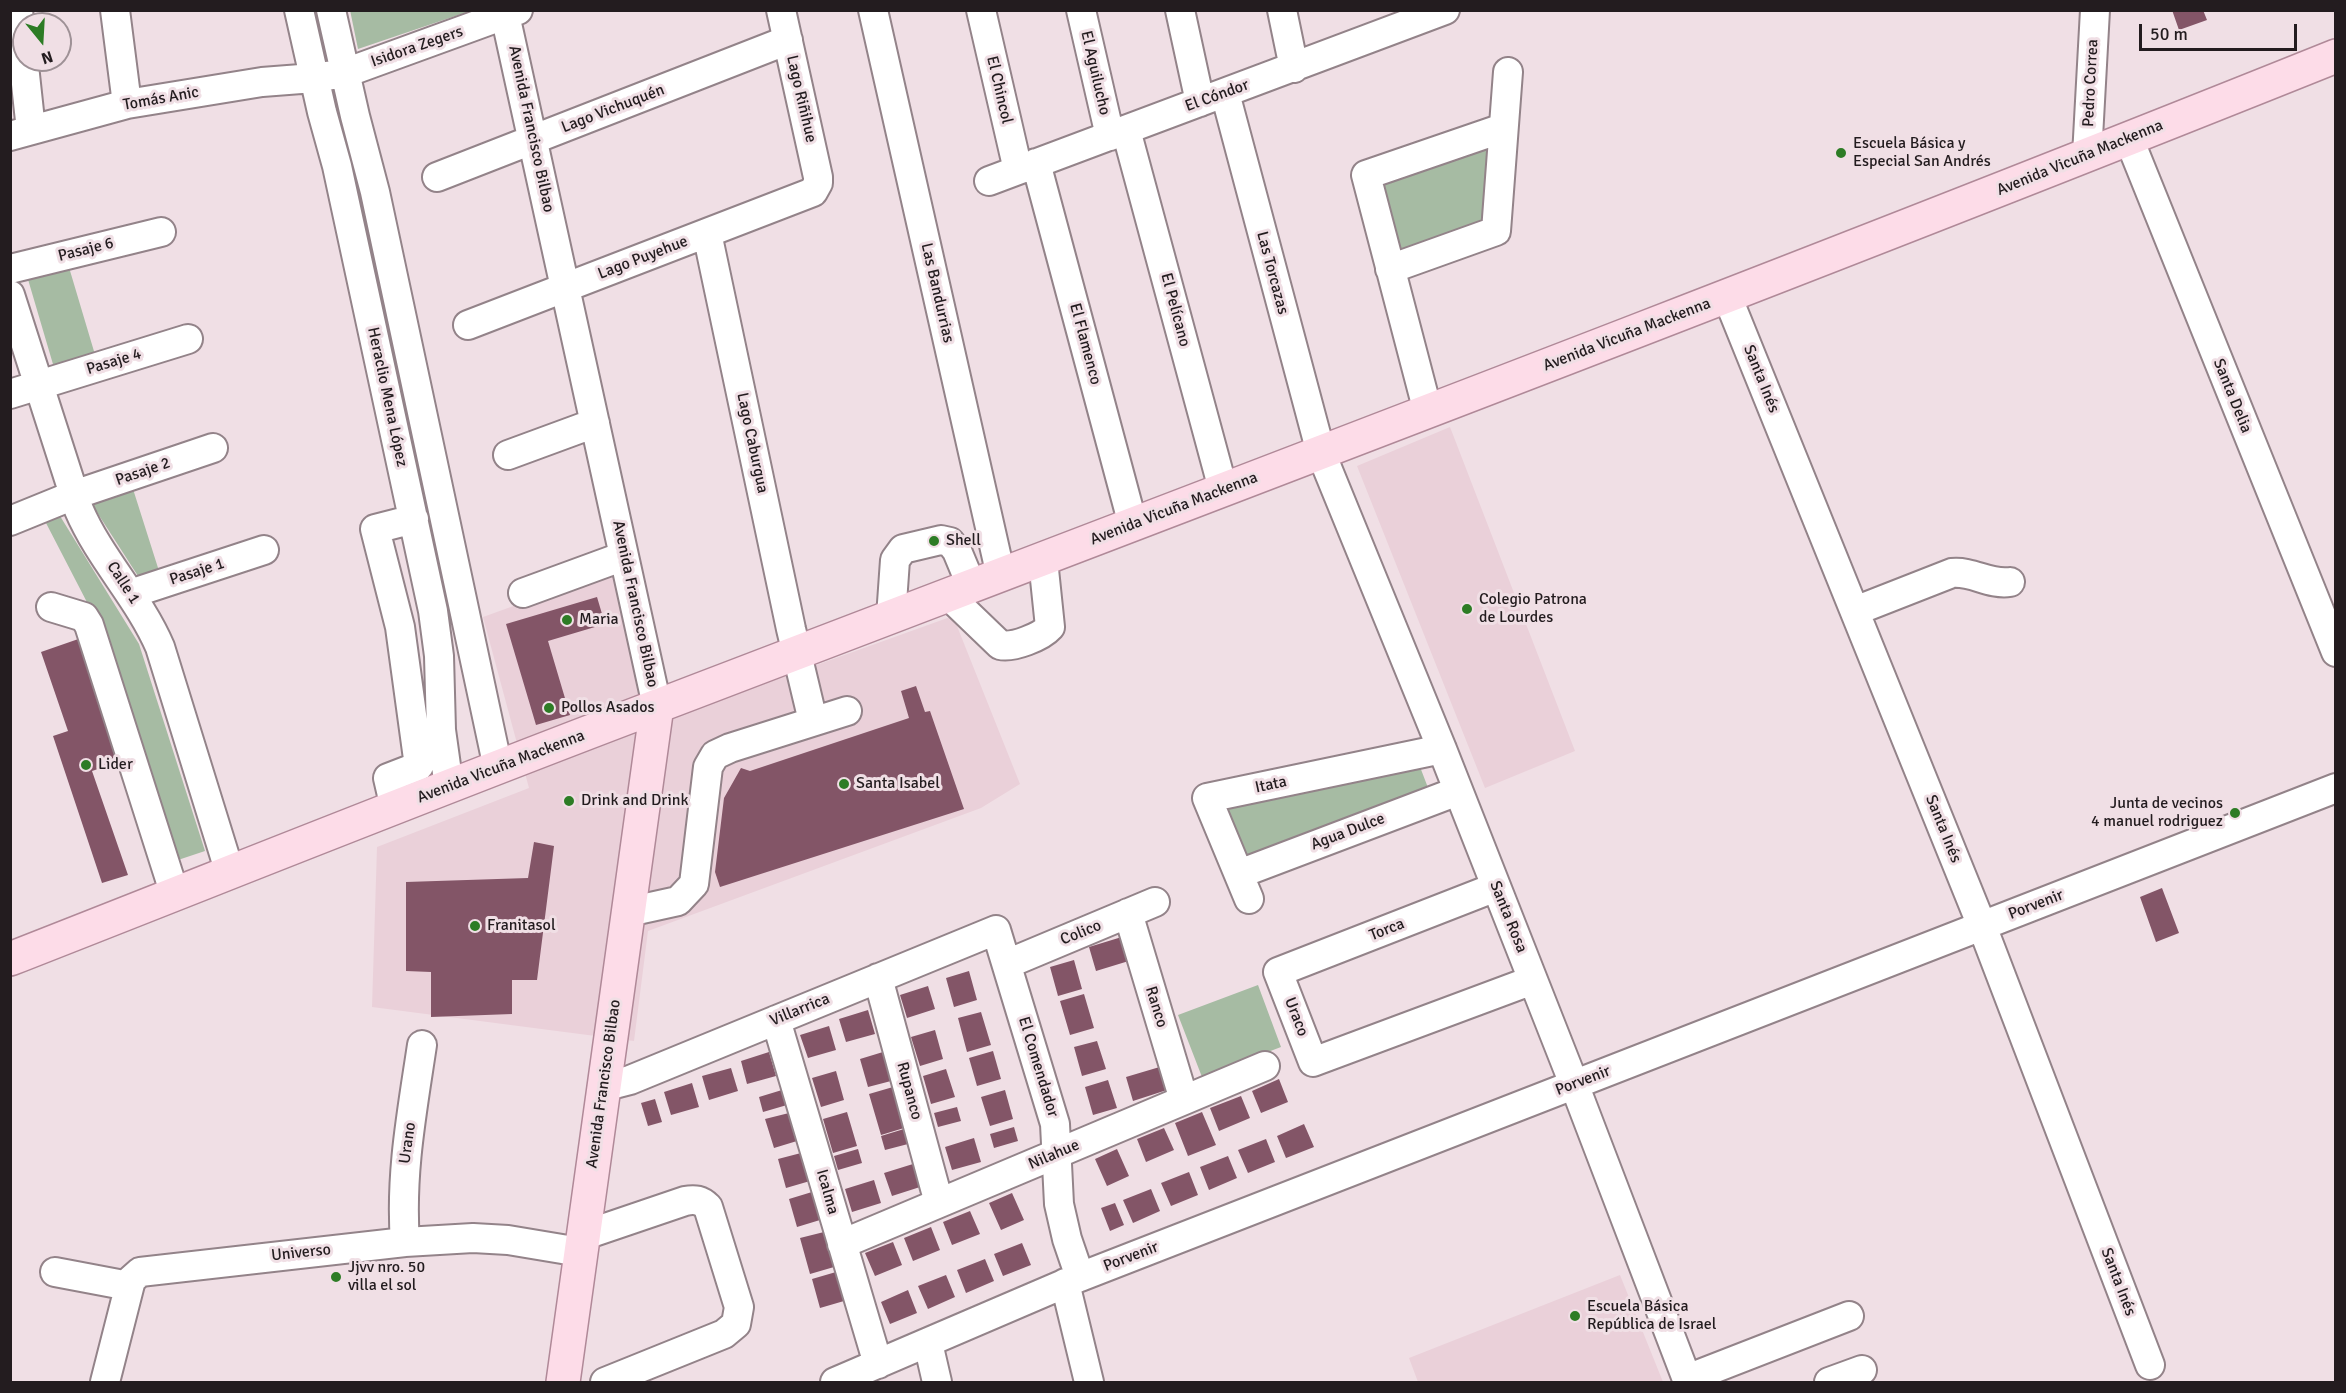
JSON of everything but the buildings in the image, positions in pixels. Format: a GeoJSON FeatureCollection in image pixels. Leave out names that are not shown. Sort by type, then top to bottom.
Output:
{"type":"FeatureCollection","features":[{"type":"Feature","properties":{"kind":"main road","name":"Avenida Vicuña Mackenna"},"geometry":{"type":"LineString","coordinates":[[10,959],[796,652],[1043,560],[1727,296],[2336,56]]}},
{"type":"Feature","properties":{"kind":"main road","name":"Avenida Francisco Bilbao"},"geometry":{"type":"LineString","coordinates":[[563,1383],[657,706]]}},
{"type":"Feature","properties":{"kind":"street"},"geometry":{"type":"LineString","coordinates":[[18,10],[21,133]]}},
{"type":"Feature","properties":{"kind":"street"},"geometry":{"type":"LineString","coordinates":[[115,10],[127,104]]}},
{"type":"Feature","properties":{"kind":"street","name":"Heraclio Mena López"},"geometry":{"type":"LineString","coordinates":[[299,10],[337,166],[437,634],[443,751],[449,787]]}},
{"type":"Feature","properties":{"kind":"street","name":"Heraclio Mena López"},"geometry":{"type":"LineString","coordinates":[[331,10],[374,183],[498,768]]}},
{"type":"Feature","properties":{"kind":"street","name":"Lago Riñihue"},"geometry":{"type":"LineString","coordinates":[[781,10],[818,177],[816,188]]}},
{"type":"Feature","properties":{"kind":"street","name":"Las Bandurrias"},"geometry":{"type":"LineString","coordinates":[[873,10],[974,586]]}},
{"type":"Feature","properties":{"kind":"street","name":"El Chincol"},"geometry":{"type":"LineString","coordinates":[[981,10],[1027,167]]}},
{"type":"Feature","properties":{"kind":"street","name":"El Aguilucho"},"geometry":{"type":"LineString","coordinates":[[1081,10],[1118,133]]}},
{"type":"Feature","properties":{"kind":"street","name":"Las Torcazas"},"geometry":{"type":"LineString","coordinates":[[1180,10],[1213,98],[1321,453]]}},
{"type":"Feature","properties":{"kind":"street"},"geometry":{"type":"LineString","coordinates":[[1282,10],[1294,68]]}},
{"type":"Feature","properties":{"kind":"street","name":"El Cóndor"},"geometry":{"type":"LineString","coordinates":[[989,181],[1294,68],[1384,21],[1445,10]]}},
{"type":"Feature","properties":{"kind":"street","name":"Pedro Correa"},"geometry":{"type":"LineString","coordinates":[[2087,156],[2095,10]]}},
{"type":"Feature","properties":{"kind":"street","name":"Isidora Zegers"},"geometry":{"type":"LineString","coordinates":[[314,78],[345,73],[509,12]]}},
{"type":"Feature","properties":{"kind":"street","name":"Avenida Francisco Bilbao"},"geometry":{"type":"LineString","coordinates":[[509,12],[533,140],[657,706]]}},
{"type":"Feature","properties":{"kind":"street","name":"Lago Vichuquén"},"geometry":{"type":"LineString","coordinates":[[437,177],[788,40]]}},
{"type":"Feature","properties":{"kind":"street"},"geometry":{"type":"LineString","coordinates":[[1390,268],[1496,231],[1508,72]]}},
{"type":"Feature","properties":{"kind":"street","name":"Tomás Anic"},"geometry":{"type":"LineString","coordinates":[[21,133],[127,104],[262,82],[314,78]]}},
{"type":"Feature","properties":{"kind":"street"},"geometry":{"type":"LineString","coordinates":[[1428,412],[1366,175],[1503,128]]}},
{"type":"Feature","properties":{"kind":"street","name":"El Pelícano"},"geometry":{"type":"LineString","coordinates":[[1118,133],[1223,489]]}},
{"type":"Feature","properties":{"kind":"street","name":"Santa Delia"},"geometry":{"type":"LineString","coordinates":[[2129,139],[2336,652]]}},
{"type":"Feature","properties":{"kind":"street","name":"El Flamenco"},"geometry":{"type":"LineString","coordinates":[[1027,167],[1133,525]]}},
{"type":"Feature","properties":{"kind":"street","name":"Lago Puyehue"},"geometry":{"type":"LineString","coordinates":[[468,324],[808,195],[816,188]]}},
{"type":"Feature","properties":{"kind":"street","name":"Pasaje 6"},"geometry":{"type":"LineString","coordinates":[[10,269],[161,232]]}},
{"type":"Feature","properties":{"kind":"street","name":"Lago Caburgua"},"geometry":{"type":"LineString","coordinates":[[707,233],[796,652],[813,721]]}},
{"type":"Feature","properties":{"kind":"street","name":"Calle 1"},"geometry":{"type":"LineString","coordinates":[[10,295],[74,495],[88,528],[154,633],[164,657],[230,873]]}},
{"type":"Feature","properties":{"kind":"street","name":"Santa Inés"},"geometry":{"type":"LineString","coordinates":[[1727,296],[1982,926],[2150,1365]]}},
{"type":"Feature","properties":{"kind":"street","name":"Pasaje 4"},"geometry":{"type":"LineString","coordinates":[[10,394],[188,339]]}},
{"type":"Feature","properties":{"kind":"street"},"geometry":{"type":"LineString","coordinates":[[380,364],[382,354],[390,347],[399,346],[410,353]]}},
{"type":"Feature","properties":{"kind":"street"},"geometry":{"type":"LineString","coordinates":[[508,455],[595,423]]}},
{"type":"Feature","properties":{"kind":"street","name":"Pasaje 2"},"geometry":{"type":"LineString","coordinates":[[10,522],[74,495],[213,448]]}},
{"type":"Feature","properties":{"kind":"street","name":"Santa Rosa"},"geometry":{"type":"LineString","coordinates":[[1321,453],[1442,749],[1688,1381]]}},
{"type":"Feature","properties":{"kind":"street"},"geometry":{"type":"LineString","coordinates":[[395,808],[388,778],[419,766],[399,627],[375,529],[414,519]]}},
{"type":"Feature","properties":{"kind":"street"},"geometry":{"type":"LineString","coordinates":[[891,617],[894,560],[903,549],[941,540],[950,542],[957,551],[974,586],[1000,645],[1007,647],[1045,632],[1050,627],[1043,560]]}},
{"type":"Feature","properties":{"kind":"street","name":"Pasaje 1"},"geometry":{"type":"LineString","coordinates":[[130,594],[264,550]]}},
{"type":"Feature","properties":{"kind":"street"},"geometry":{"type":"LineString","coordinates":[[523,593],[624,556]]}},
{"type":"Feature","properties":{"kind":"street"},"geometry":{"type":"LineString","coordinates":[[1855,611],[1952,573],[1963,573],[1991,582],[2010,582]]}},
{"type":"Feature","properties":{"kind":"street"},"geometry":{"type":"LineString","coordinates":[[51,607],[84,617],[89,625],[175,895]]}},
{"type":"Feature","properties":{"kind":"street"},"geometry":{"type":"LineString","coordinates":[[440,701],[452,710],[462,711],[474,705],[481,688]]}},
{"type":"Feature","properties":{"kind":"street"},"geometry":{"type":"LineString","coordinates":[[628,912],[678,901],[694,884],[708,767],[715,755],[730,748],[847,711]]}},
{"type":"Feature","properties":{"kind":"street","name":"Itata"},"geometry":{"type":"LineString","coordinates":[[1244,887],[1207,798],[1442,749]]}},
{"type":"Feature","properties":{"kind":"street","name":"Porvenir"},"geometry":{"type":"LineString","coordinates":[[835,1383],[1073,1280],[2336,788]]}},
{"type":"Feature","properties":{"kind":"street","name":"Agua Dulce"},"geometry":{"type":"LineString","coordinates":[[1244,887],[1458,791]]}},
{"type":"Feature","properties":{"kind":"street","name":"Torca"},"geometry":{"type":"LineString","coordinates":[[1278,972],[1496,887]]}},
{"type":"Feature","properties":{"kind":"street","name":"Colico"},"geometry":{"type":"LineString","coordinates":[[1007,963],[1155,902]]}},
{"type":"Feature","properties":{"kind":"street","name":"Ranco"},"geometry":{"type":"LineString","coordinates":[[1128,913],[1185,1100]]}},
{"type":"Feature","properties":{"kind":"street","name":"Villarrica"},"geometry":{"type":"LineString","coordinates":[[603,1087],[630,1080],[996,930]]}},
{"type":"Feature","properties":{"kind":"street","name":"El Comendador"},"geometry":{"type":"LineString","coordinates":[[996,930],[1052,1111],[1056,1135],[1057,1189],[1061,1219],[1089,1383]]}},
{"type":"Feature","properties":{"kind":"street","name":"Uraco"},"geometry":{"type":"LineString","coordinates":[[1278,972],[1313,1062],[1533,980]]}},
{"type":"Feature","properties":{"kind":"street","name":"Rupanco"},"geometry":{"type":"LineString","coordinates":[[878,978],[939,1203]]}},
{"type":"Feature","properties":{"kind":"street","name":"Icalma"},"geometry":{"type":"LineString","coordinates":[[776,1020],[878,1364]]}},
{"type":"Feature","properties":{"kind":"street","name":"Urano"},"geometry":{"type":"LineString","coordinates":[[405,1242],[403,1197],[405,1159],[422,1045]]}},
{"type":"Feature","properties":{"kind":"street","name":"Nilahue"},"geometry":{"type":"LineString","coordinates":[[842,1244],[1265,1066]]}},
{"type":"Feature","properties":{"kind":"street"},"geometry":{"type":"LineString","coordinates":[[581,1244],[685,1201],[694,1199],[703,1202],[708,1207],[739,1307],[736,1324],[724,1334],[605,1383]]}},
{"type":"Feature","properties":{"kind":"street","name":"Universo"},"geometry":{"type":"LineString","coordinates":[[129,1286],[135,1275],[146,1271],[405,1242],[492,1239],[581,1244]]}},
{"type":"Feature","properties":{"kind":"street"},"geometry":{"type":"LineString","coordinates":[[55,1272],[129,1286],[105,1383]]}},
{"type":"Feature","properties":{"kind":"street"},"geometry":{"type":"LineString","coordinates":[[1688,1381],[1849,1316]]}},
{"type":"Feature","properties":{"kind":"street"},"geometry":{"type":"LineString","coordinates":[[928,1342],[937,1383]]}},
{"type":"Feature","properties":{"kind":"street"},"geometry":{"type":"LineString","coordinates":[[1829,1383],[1862,1370]]}},
{"type":"Feature","properties":{"kind":"shaded area","name":"Colegio Patrona de Lourdes"},"geometry":{"type":"Polygon","coordinates":[[[1450,427],[1575,751],[1485,788],[1357,466],[1450,427]]]}},
{"type":"Feature","properties":{"kind":"shaded area"},"geometry":{"type":"Polygon","coordinates":[[[616,569],[644,727],[953,616],[1020,784],[981,808],[648,931],[634,1041],[372,1007],[377,847],[529,788],[483,617],[616,569]]]}},
{"type":"Feature","properties":{"kind":"shaded area","name":"Escuela Básica República de Israel"},"geometry":{"type":"Polygon","coordinates":[[[1620,1275],[1663,1382],[1418,1382],[1409,1358],[1620,1275]]]}},
{"type":"Feature","properties":{"kind":"green space"},"geometry":{"type":"Polygon","coordinates":[[[350,10],[470,10],[470,11],[358,49],[350,10]]]}},
{"type":"Feature","properties":{"kind":"green space"},"geometry":{"type":"Polygon","coordinates":[[[1489,140],[1485,223],[1397,254],[1378,180],[1489,140]]]}},
{"type":"Feature","properties":{"kind":"green space"},"geometry":{"type":"Polygon","coordinates":[[[68,264],[96,358],[55,371],[27,276],[68,264]]]}},
{"type":"Feature","properties":{"kind":"green space"},"geometry":{"type":"Polygon","coordinates":[[[133,489],[159,571],[138,576],[91,503],[133,489]]]}},
{"type":"Feature","properties":{"kind":"green space"},"geometry":{"type":"Polygon","coordinates":[[[60,516],[139,644],[205,851],[172,862],[91,610],[46,523],[60,516]]]}},
{"type":"Feature","properties":{"kind":"green space"},"geometry":{"type":"Polygon","coordinates":[[[1417,759],[1430,793],[1243,859],[1223,809],[1417,759]]]}},
{"type":"Feature","properties":{"kind":"green space"},"geometry":{"type":"Polygon","coordinates":[[[1258,985],[1281,1047],[1202,1077],[1178,1015],[1258,985]]]}},
{"type":"Feature","properties":{"kind":"place","name":"Escuela Básica y Especial San Andrés"},"geometry":{"type":"Point","coordinates":[1841,153]}},
{"type":"Feature","properties":{"kind":"place","name":"Shell"},"geometry":{"type":"Point","coordinates":[934,541]}},
{"type":"Feature","properties":{"kind":"place","name":"Colegio Patrona de Lourdes"},"geometry":{"type":"Point","coordinates":[1467,609]}},
{"type":"Feature","properties":{"kind":"place","name":"Maria"},"geometry":{"type":"Point","coordinates":[567,620]}},
{"type":"Feature","properties":{"kind":"place","name":"Pollos Asados"},"geometry":{"type":"Point","coordinates":[549,708]}},
{"type":"Feature","properties":{"kind":"place","name":"Lider"},"geometry":{"type":"Point","coordinates":[86,765]}},
{"type":"Feature","properties":{"kind":"place","name":"Santa Isabel"},"geometry":{"type":"Point","coordinates":[844,784]}},
{"type":"Feature","properties":{"kind":"place","name":"Drink and Drink"},"geometry":{"type":"Point","coordinates":[569,801]}},
{"type":"Feature","properties":{"kind":"place","name":"Junta de vecinos 4 manuel rodriguez"},"geometry":{"type":"Point","coordinates":[2235,813]}},
{"type":"Feature","properties":{"kind":"place","name":"Franitasol"},"geometry":{"type":"Point","coordinates":[475,926]}},
{"type":"Feature","properties":{"kind":"place","name":"Jjvv nro. 50 villa el sol"},"geometry":{"type":"Point","coordinates":[336,1277]}},
{"type":"Feature","properties":{"kind":"place","name":"Escuela Básica República de Israel"},"geometry":{"type":"Point","coordinates":[1575,1316]}}]}
